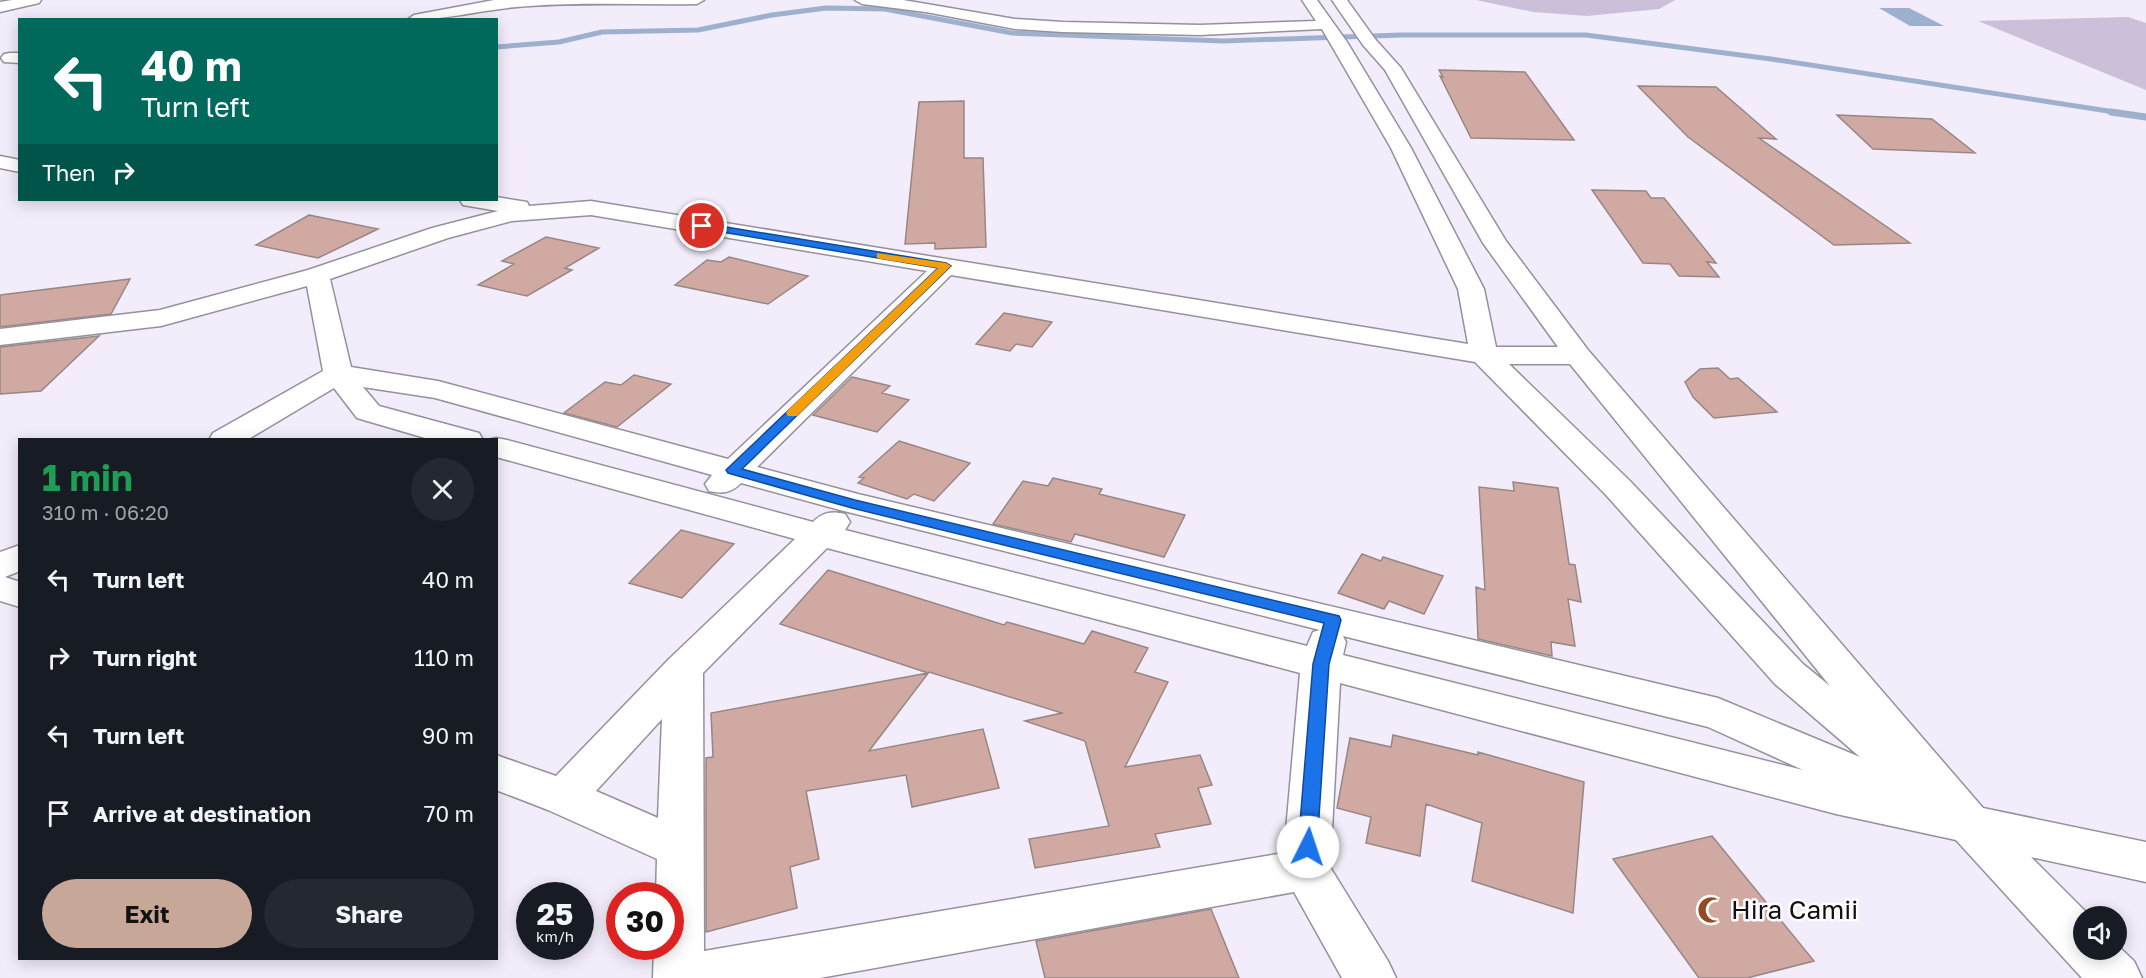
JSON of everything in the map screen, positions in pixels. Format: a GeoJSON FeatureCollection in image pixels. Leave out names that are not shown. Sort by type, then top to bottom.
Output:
{"type":"FeatureCollection","features":[{"type":"Feature","properties":{"kind":"street"},"geometry":{"type":"LineString","coordinates":[[0,7],[34,0]]}},
{"type":"Feature","properties":{"kind":"street"},"geometry":{"type":"LineString","coordinates":[[423,18],[478,6],[531,1],[697,0]]}},
{"type":"Feature","properties":{"kind":"street"},"geometry":{"type":"LineString","coordinates":[[862,0],[926,7],[1015,24],[1200,30],[1308,27],[1346,35]]}},
{"type":"Feature","properties":{"kind":"street"},"geometry":{"type":"LineString","coordinates":[[1309,0],[1346,35],[1392,68],[1495,243],[1578,356],[1969,824],[2073,933]]}},
{"type":"Feature","properties":{"kind":"street"},"geometry":{"type":"LineString","coordinates":[[1339,0],[1346,35],[1471,289],[1484,355],[1618,488],[1789,674],[1969,824]]}},
{"type":"Feature","properties":{"kind":"street"},"geometry":{"type":"LineString","coordinates":[[0,162],[18,166]]}},
{"type":"Feature","properties":{"kind":"street"},"geometry":{"type":"LineString","coordinates":[[478,201],[545,211]]}},
{"type":"Feature","properties":{"kind":"street"},"geometry":{"type":"LineString","coordinates":[[0,337],[161,318],[317,275],[450,231],[511,214],[591,208],[1484,355],[1578,356]]}},
{"type":"Feature","properties":{"kind":"street"},"geometry":{"type":"LineString","coordinates":[[703,503],[733,470],[946,266]]}},
{"type":"Feature","properties":{"kind":"street"},"geometry":{"type":"LineString","coordinates":[[317,275],[338,374],[368,412],[461,438]]}},
{"type":"Feature","properties":{"kind":"street"},"geometry":{"type":"LineString","coordinates":[[227,438],[338,374],[438,390],[852,503],[1718,714],[1969,824]]}},
{"type":"Feature","properties":{"kind":"street"},"geometry":{"type":"LineString","coordinates":[[498,448],[820,535],[1836,796],[2146,862]]}},
{"type":"Feature","properties":{"kind":"street"},"geometry":{"type":"LineString","coordinates":[[564,797],[683,669],[852,503]]}},
{"type":"Feature","properties":{"kind":"street"},"geometry":{"type":"LineString","coordinates":[[0,567],[18,557]]}},
{"type":"Feature","properties":{"kind":"street"},"geometry":{"type":"LineString","coordinates":[[0,588],[18,594]]}},
{"type":"Feature","properties":{"kind":"street"},"geometry":{"type":"LineString","coordinates":[[1333,620],[1321,664],[1306,870],[1370,978]]}},
{"type":"Feature","properties":{"kind":"street"},"geometry":{"type":"LineString","coordinates":[[679,978],[683,669]]}},
{"type":"Feature","properties":{"kind":"street"},"geometry":{"type":"LineString","coordinates":[[498,773],[564,797],[681,848]]}},
{"type":"Feature","properties":{"kind":"street"},"geometry":{"type":"LineString","coordinates":[[687,978],[1306,870]]}},
{"type":"Feature","properties":{"kind":"street"},"geometry":{"type":"LineString","coordinates":[[2099,960],[2116,978]]}},
{"type":"Feature","properties":{"kind":"shaded area"},"geometry":{"type":"Polygon","coordinates":[[[1476,0],[1675,0],[1659,9],[1587,16],[1533,12],[1476,0]]]}},
{"type":"Feature","properties":{"kind":"shaded area"},"geometry":{"type":"Polygon","coordinates":[[[2128,17],[2146,23],[2146,90],[1978,21],[2128,17]]]}},
{"type":"Feature","properties":{"kind":"water"},"geometry":{"type":"Polygon","coordinates":[[[1879,8],[1909,8],[1944,26],[1910,26],[1879,8]]]}},
{"type":"Feature","properties":{"kind":"building"},"geometry":{"type":"Polygon","coordinates":[[[1439,70],[1525,72],[1574,140],[1471,138],[1439,70]]]}},
{"type":"Feature","properties":{"kind":"building"},"geometry":{"type":"Polygon","coordinates":[[[1638,86],[1716,87],[1776,139],[1759,138],[1910,243],[1834,245],[1688,137],[1638,86]]]}},
{"type":"Feature","properties":{"kind":"building"},"geometry":{"type":"Polygon","coordinates":[[[964,101],[964,158],[983,158],[986,247],[935,249],[935,243],[905,244],[919,102],[964,101]]]}},
{"type":"Feature","properties":{"kind":"building"},"geometry":{"type":"Polygon","coordinates":[[[1837,115],[1932,119],[1975,153],[1873,149],[1837,115]]]}},
{"type":"Feature","properties":{"kind":"building"},"geometry":{"type":"Polygon","coordinates":[[[1592,190],[1646,191],[1651,198],[1664,198],[1716,263],[1707,262],[1719,277],[1679,276],[1670,264],[1643,263],[1592,190]]]}},
{"type":"Feature","properties":{"kind":"building"},"geometry":{"type":"Polygon","coordinates":[[[309,215],[378,229],[318,258],[256,245],[309,215]]]}},
{"type":"Feature","properties":{"kind":"building"},"geometry":{"type":"Polygon","coordinates":[[[546,237],[599,248],[565,268],[572,270],[527,296],[478,285],[514,264],[502,261],[546,237]]]}},
{"type":"Feature","properties":{"kind":"building"},"geometry":{"type":"Polygon","coordinates":[[[729,257],[808,276],[768,304],[675,285],[707,260],[721,262],[729,257]]]}},
{"type":"Feature","properties":{"kind":"building"},"geometry":{"type":"Polygon","coordinates":[[[130,279],[111,314],[0,327],[0,295],[130,279]]]}},
{"type":"Feature","properties":{"kind":"building"},"geometry":{"type":"Polygon","coordinates":[[[1004,313],[1052,322],[1032,347],[1016,344],[1010,351],[976,344],[1004,313]]]}},
{"type":"Feature","properties":{"kind":"building"},"geometry":{"type":"Polygon","coordinates":[[[99,336],[41,391],[0,394],[0,347],[99,336]]]}},
{"type":"Feature","properties":{"kind":"building"},"geometry":{"type":"Polygon","coordinates":[[[1718,368],[1730,379],[1738,378],[1777,412],[1714,418],[1693,397],[1685,382],[1700,369],[1718,368]]]}},
{"type":"Feature","properties":{"kind":"building"},"geometry":{"type":"Polygon","coordinates":[[[634,375],[671,384],[617,427],[564,413],[605,382],[621,385],[634,375]]]}},
{"type":"Feature","properties":{"kind":"building"},"geometry":{"type":"Polygon","coordinates":[[[852,377],[890,386],[882,393],[909,400],[877,432],[813,415],[852,377]]]}},
{"type":"Feature","properties":{"kind":"building"},"geometry":{"type":"Polygon","coordinates":[[[899,441],[970,463],[934,501],[914,494],[907,499],[858,483],[864,478],[859,477],[899,441]]]}},
{"type":"Feature","properties":{"kind":"building"},"geometry":{"type":"Polygon","coordinates":[[[1053,478],[1102,489],[1099,494],[1185,515],[1164,557],[1075,534],[1071,542],[993,524],[1023,481],[1048,486],[1053,478]]]}},
{"type":"Feature","properties":{"kind":"building"},"geometry":{"type":"Polygon","coordinates":[[[1513,482],[1558,488],[1569,564],[1575,565],[1581,602],[1568,599],[1575,646],[1551,642],[1552,656],[1478,639],[1476,587],[1485,590],[1479,487],[1514,491],[1513,482]]]}},
{"type":"Feature","properties":{"kind":"building"},"geometry":{"type":"Polygon","coordinates":[[[681,530],[734,544],[682,598],[629,583],[681,530]]]}},
{"type":"Feature","properties":{"kind":"building"},"geometry":{"type":"Polygon","coordinates":[[[1362,554],[1381,561],[1383,557],[1443,576],[1424,614],[1389,601],[1384,609],[1338,593],[1362,554]]]}},
{"type":"Feature","properties":{"kind":"building"},"geometry":{"type":"Polygon","coordinates":[[[828,570],[1004,625],[1007,622],[1084,644],[1092,631],[1148,648],[1135,672],[1168,682],[1125,767],[1200,755],[1212,785],[1198,788],[1211,824],[1155,834],[1160,847],[1035,868],[1029,839],[1109,826],[1085,741],[1025,721],[1062,713],[929,672],[869,751],[983,729],[999,788],[912,807],[906,775],[806,791],[819,859],[790,867],[797,908],[706,932],[706,758],[713,757],[711,713],[928,673],[780,624],[828,570]]]}},
{"type":"Feature","properties":{"kind":"building"},"geometry":{"type":"Polygon","coordinates":[[[1393,735],[1478,755],[1478,752],[1584,782],[1573,913],[1472,881],[1482,823],[1426,804],[1420,856],[1366,843],[1371,817],[1337,808],[1350,738],[1391,747],[1393,735]]]}},
{"type":"Feature","properties":{"kind":"building","name":"Hira Camii"},"geometry":{"type":"Polygon","coordinates":[[[1712,836],[1814,961],[1747,978],[1699,978],[1613,859],[1712,836]]]}},
{"type":"Feature","properties":{"kind":"building"},"geometry":{"type":"Polygon","coordinates":[[[1211,909],[1239,978],[1045,978],[1036,941],[1211,909]]]}},
{"type":"Feature","properties":{"kind":"waterway"},"geometry":{"type":"LineString","coordinates":[[498,47],[559,42],[602,32],[698,30],[772,15],[826,8],[885,9],[1012,33],[1223,41],[1401,35],[1586,35],[1771,59],[2121,113]]}},
{"type":"Feature","properties":{"kind":"waterway"},"geometry":{"type":"LineString","coordinates":[[2111,112],[2146,117]]}},
{"type":"Feature","properties":{"kind":"slow traffic"},"geometry":{"type":"LineString","coordinates":[[793,413],[946,266],[881,256]]}},
{"type":"Feature","properties":{"kind":"place","name":"Hira Camii"},"geometry":{"type":"Point","coordinates":[1711,910]}},
{"type":"Feature","properties":{"kind":"route"},"geometry":{"type":"LineString","coordinates":[[702,226],[946,266],[733,470],[852,503],[1333,620],[1321,664],[1308,847]]}}]}
